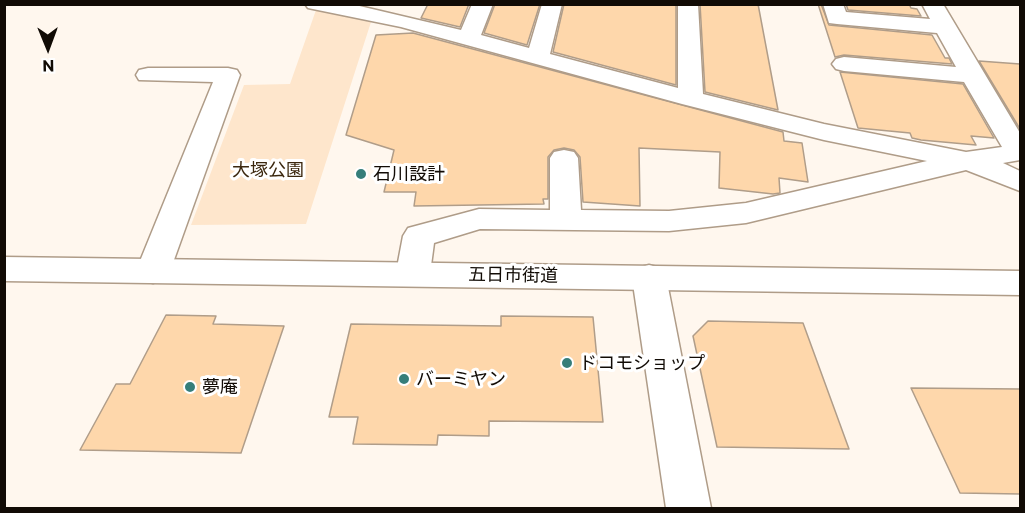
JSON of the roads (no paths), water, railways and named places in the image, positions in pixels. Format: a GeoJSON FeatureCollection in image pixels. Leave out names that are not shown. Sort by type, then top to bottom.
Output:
{"type":"FeatureCollection","features":[{"type":"Feature","properties":{"kind":"street"},"geometry":{"type":"LineString","coordinates":[[315,4],[404,21],[469,37],[691,99],[824,132],[986,166],[1020,182]]}},
{"type":"Feature","properties":{"kind":"street"},"geometry":{"type":"LineString","coordinates":[[469,37],[483,4]]}},
{"type":"Feature","properties":{"kind":"street"},"geometry":{"type":"LineString","coordinates":[[538,56],[552,4]]}},
{"type":"Feature","properties":{"kind":"street"},"geometry":{"type":"LineString","coordinates":[[688,4],[691,99]]}},
{"type":"Feature","properties":{"kind":"street"},"geometry":{"type":"LineString","coordinates":[[833,4],[837,18],[945,27]]}},
{"type":"Feature","properties":{"kind":"street"},"geometry":{"type":"LineString","coordinates":[[413,273],[419,236],[479,219],[669,221],[746,213],[966,161],[1020,152],[932,4]]}},
{"type":"Feature","properties":{"kind":"street"},"geometry":{"type":"LineString","coordinates":[[844,64],[973,76]]}},
{"type":"Feature","properties":{"kind":"street"},"geometry":{"type":"LineString","coordinates":[[148,75],[228,75],[153,271]]}},
{"type":"Feature","properties":{"kind":"street"},"geometry":{"type":"LineString","coordinates":[[564,158],[566,220]]}},
{"type":"Feature","properties":{"kind":"street","name":"五日市街道"},"geometry":{"type":"LineString","coordinates":[[4,269],[1020,283]]}},
{"type":"Feature","properties":{"kind":"street"},"geometry":{"type":"LineString","coordinates":[[649,277],[689,508]]}},
{"type":"Feature","properties":{"kind":"place","name":"石川設計"},"geometry":{"type":"Point","coordinates":[361,174]}},
{"type":"Feature","properties":{"kind":"place","name":"ドコモショップ"},"geometry":{"type":"Point","coordinates":[567,363]}},
{"type":"Feature","properties":{"kind":"place","name":"バーミヤン"},"geometry":{"type":"Point","coordinates":[404,379]}},
{"type":"Feature","properties":{"kind":"place","name":"夢庵"},"geometry":{"type":"Point","coordinates":[190,387]}},
{"type":"Feature","properties":{"kind":"park label","name":"大塚公園"},"geometry":{"type":"Point","coordinates":[268,170]}}]}
